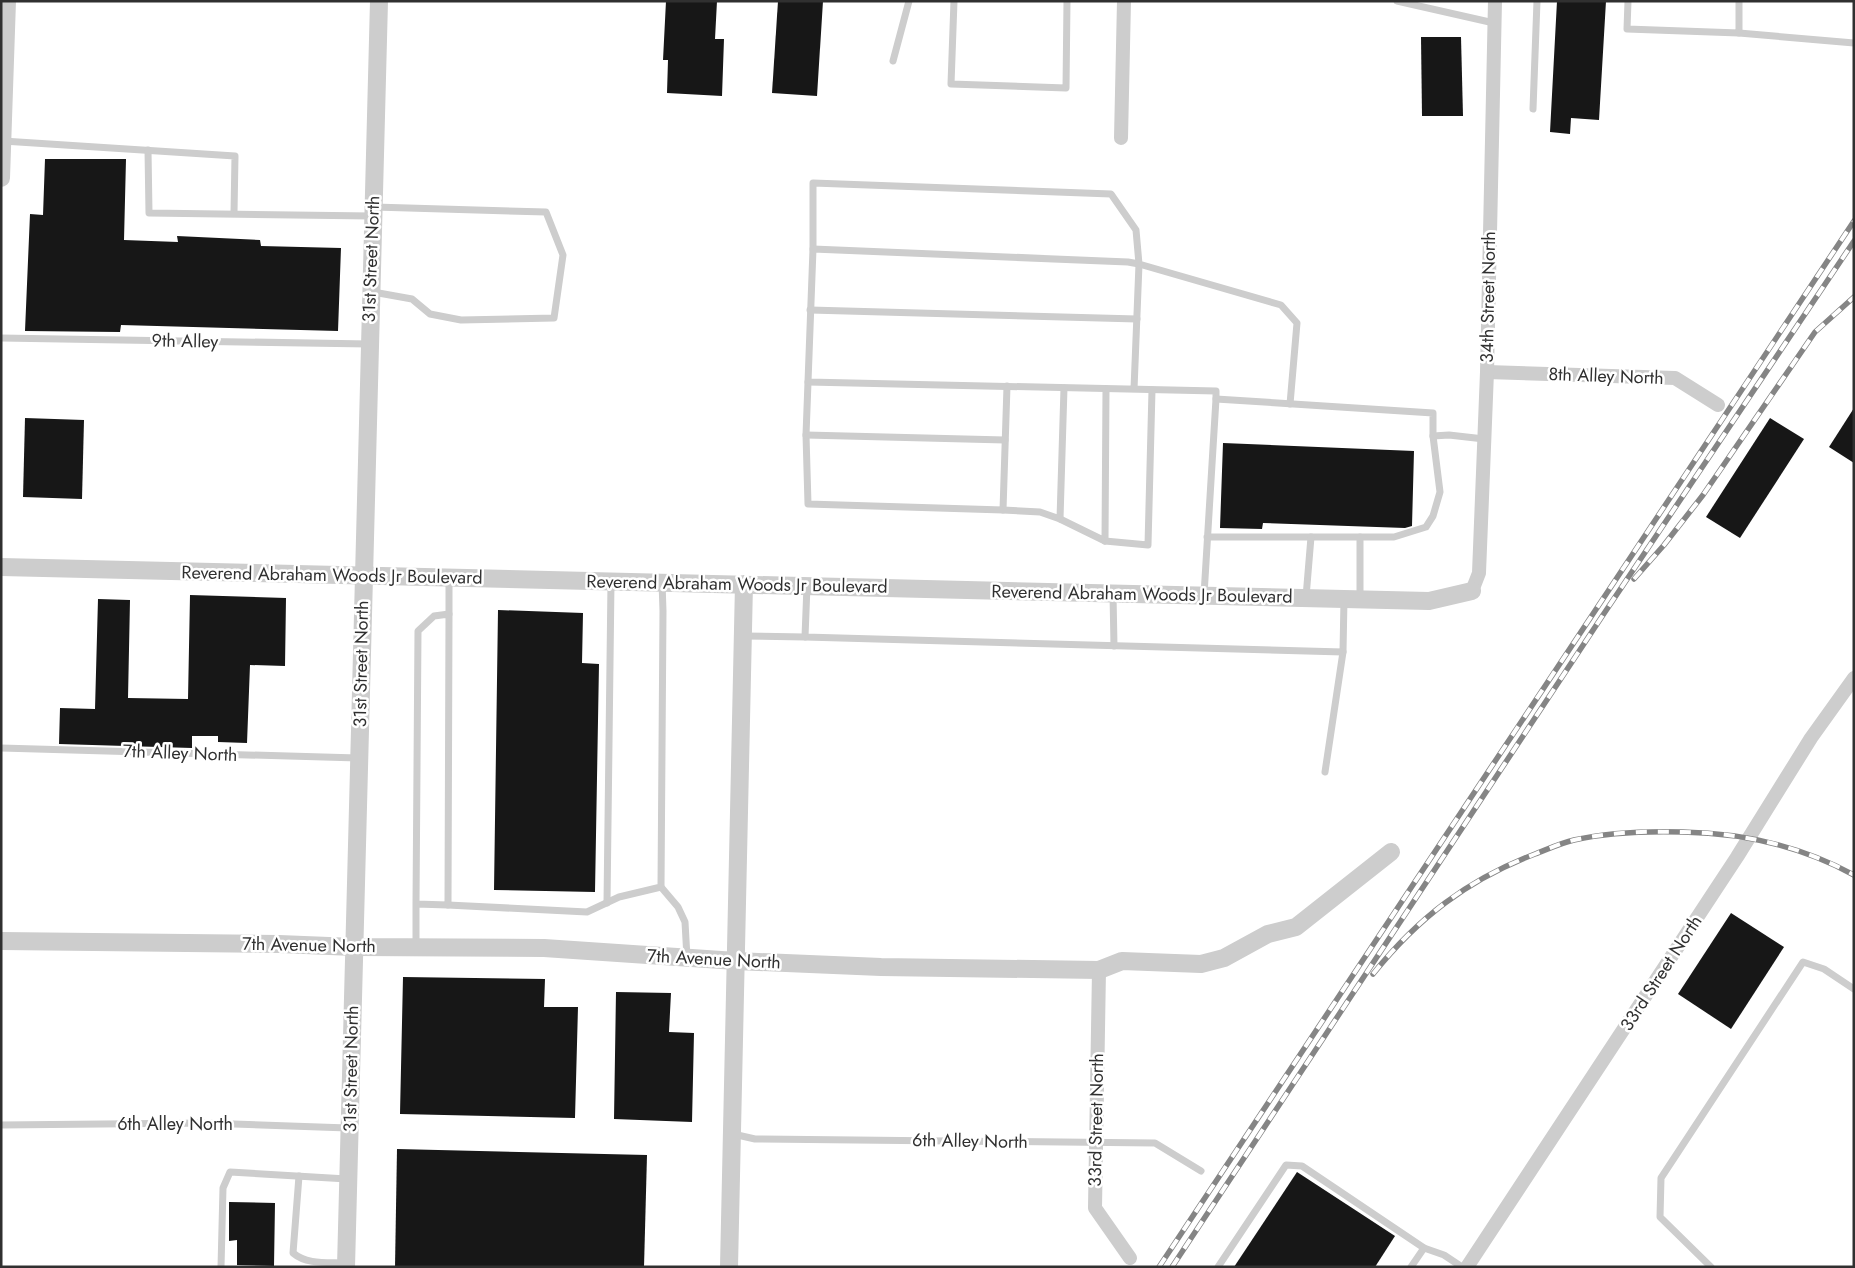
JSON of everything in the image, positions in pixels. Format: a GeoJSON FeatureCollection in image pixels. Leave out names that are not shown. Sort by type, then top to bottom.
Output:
{"type":"FeatureCollection","features":[{"type":"Feature","properties":{"kind":"street"},"geometry":{"type":"LineString","coordinates":[[1,178],[7,1]]}},
{"type":"Feature","properties":{"kind":"street","name":"31st Street North"},"geometry":{"type":"LineString","coordinates":[[346,1265],[378,1]]}},
{"type":"Feature","properties":{"kind":"street"},"geometry":{"type":"LineString","coordinates":[[1121,138],[1124,1]]}},
{"type":"Feature","properties":{"kind":"street","name":"34th Street North"},"geometry":{"type":"LineString","coordinates":[[1472,591],[1479,573],[1487,372],[1495,1]]}},
{"type":"Feature","properties":{"kind":"street","name":"8th Alley North"},"geometry":{"type":"LineString","coordinates":[[1487,372],[1675,378],[1718,404]]}},
{"type":"Feature","properties":{"kind":"street","name":"Reverend Abraham Woods Jr Boulevard"},"geometry":{"type":"LineString","coordinates":[[1,567],[1430,601],[1472,591]]}},
{"type":"Feature","properties":{"kind":"street"},"geometry":{"type":"LineString","coordinates":[[729,1267],[744,584]]}},
{"type":"Feature","properties":{"kind":"street","name":"33rd Street North"},"geometry":{"type":"LineString","coordinates":[[1467,1267],[1732,865],[1811,738],[1854,678]]}},
{"type":"Feature","properties":{"kind":"street","name":"7th Avenue North"},"geometry":{"type":"LineString","coordinates":[[1,941],[544,948],[736,961],[881,967],[1098,970],[1122,961],[1201,964],[1224,958],[1268,934],[1296,927],[1391,852]]}},
{"type":"Feature","properties":{"kind":"street","name":"33rd Street North"},"geometry":{"type":"LineString","coordinates":[[1098,970],[1095,1208],[1130,1258]]}},
{"type":"Feature","properties":{"kind":"lane"},"geometry":{"type":"LineString","coordinates":[[893,61],[909,1]]}},
{"type":"Feature","properties":{"kind":"lane"},"geometry":{"type":"LineString","coordinates":[[954,1],[951,84],[1066,88],[1067,1]]}},
{"type":"Feature","properties":{"kind":"lane"},"geometry":{"type":"LineString","coordinates":[[1398,1],[1494,24]]}},
{"type":"Feature","properties":{"kind":"lane"},"geometry":{"type":"LineString","coordinates":[[1533,109],[1537,1]]}},
{"type":"Feature","properties":{"kind":"lane"},"geometry":{"type":"LineString","coordinates":[[1628,1],[1627,29],[1739,33],[1854,43]]}},
{"type":"Feature","properties":{"kind":"lane"},"geometry":{"type":"LineString","coordinates":[[1739,1],[1739,33]]}},
{"type":"Feature","properties":{"kind":"lane"},"geometry":{"type":"LineString","coordinates":[[3,141],[235,156],[234,213]]}},
{"type":"Feature","properties":{"kind":"lane"},"geometry":{"type":"LineString","coordinates":[[148,150],[149,213],[546,212],[563,254],[554,318],[461,320],[430,314],[412,299],[370,291]]}},
{"type":"Feature","properties":{"kind":"lane"},"geometry":{"type":"LineString","coordinates":[[1134,389],[1139,264],[1136,230],[1111,194],[813,183],[813,249],[806,435],[808,504],[1040,512],[1060,519],[1105,541],[1148,545],[1152,390]]}},
{"type":"Feature","properties":{"kind":"lane"},"geometry":{"type":"LineString","coordinates":[[813,249],[1128,262],[1281,305],[1297,323],[1290,404]]}},
{"type":"Feature","properties":{"kind":"lane"},"geometry":{"type":"LineString","coordinates":[[810,310],[1137,319]]}},
{"type":"Feature","properties":{"kind":"lane","name":"9th Alley"},"geometry":{"type":"LineString","coordinates":[[1,338],[369,344]]}},
{"type":"Feature","properties":{"kind":"lane"},"geometry":{"type":"LineString","coordinates":[[808,382],[1216,391],[1204,596]]}},
{"type":"Feature","properties":{"kind":"lane"},"geometry":{"type":"LineString","coordinates":[[1003,510],[1007,386]]}},
{"type":"Feature","properties":{"kind":"lane"},"geometry":{"type":"LineString","coordinates":[[1060,519],[1064,388]]}},
{"type":"Feature","properties":{"kind":"lane"},"geometry":{"type":"LineString","coordinates":[[1105,541],[1106,389]]}},
{"type":"Feature","properties":{"kind":"lane"},"geometry":{"type":"LineString","coordinates":[[1207,537],[1394,537],[1426,527],[1433,516],[1440,492],[1432,436],[1433,413],[1216,399]]}},
{"type":"Feature","properties":{"kind":"lane"},"geometry":{"type":"LineString","coordinates":[[806,435],[1005,440]]}},
{"type":"Feature","properties":{"kind":"lane"},"geometry":{"type":"LineString","coordinates":[[1432,436],[1449,435],[1484,439]]}},
{"type":"Feature","properties":{"kind":"lane"},"geometry":{"type":"LineString","coordinates":[[1306,598],[1312,537]]}},
{"type":"Feature","properties":{"kind":"lane"},"geometry":{"type":"LineString","coordinates":[[1324,772],[1360,537]]}},
{"type":"Feature","properties":{"kind":"lane"},"geometry":{"type":"LineString","coordinates":[[448,578],[448,905]]}},
{"type":"Feature","properties":{"kind":"lane"},"geometry":{"type":"LineString","coordinates":[[607,902],[611,582]]}},
{"type":"Feature","properties":{"kind":"lane"},"geometry":{"type":"LineString","coordinates":[[662,582],[661,887],[678,907],[685,922],[687,958]]}},
{"type":"Feature","properties":{"kind":"lane"},"geometry":{"type":"LineString","coordinates":[[805,637],[807,586]]}},
{"type":"Feature","properties":{"kind":"lane"},"geometry":{"type":"LineString","coordinates":[[1113,593],[1114,646]]}},
{"type":"Feature","properties":{"kind":"lane"},"geometry":{"type":"LineString","coordinates":[[416,947],[418,631],[434,616],[449,614]]}},
{"type":"Feature","properties":{"kind":"lane"},"geometry":{"type":"LineString","coordinates":[[743,636],[1343,652]]}},
{"type":"Feature","properties":{"kind":"lane","name":"7th Alley North"},"geometry":{"type":"LineString","coordinates":[[1,748],[359,758]]}},
{"type":"Feature","properties":{"kind":"lane"},"geometry":{"type":"LineString","coordinates":[[416,904],[587,912],[619,897],[661,887]]}},
{"type":"Feature","properties":{"kind":"lane"},"geometry":{"type":"LineString","coordinates":[[1711,1267],[1660,1217],[1661,1178],[1803,962],[1824,969],[1854,989]]}},
{"type":"Feature","properties":{"kind":"lane","name":"6th Alley North"},"geometry":{"type":"LineString","coordinates":[[1,1125],[204,1123],[349,1128]]}},
{"type":"Feature","properties":{"kind":"lane","name":"6th Alley North"},"geometry":{"type":"LineString","coordinates":[[732,1134],[755,1139],[1155,1143],[1201,1171]]}},
{"type":"Feature","properties":{"kind":"lane"},"geometry":{"type":"LineString","coordinates":[[1218,1267],[1286,1165],[1302,1166],[1424,1248],[1444,1255],[1462,1267]]}},
{"type":"Feature","properties":{"kind":"lane"},"geometry":{"type":"LineString","coordinates":[[221,1267],[223,1188],[230,1172],[348,1179]]}},
{"type":"Feature","properties":{"kind":"lane"},"geometry":{"type":"LineString","coordinates":[[299,1176],[293,1253],[310,1261],[346,1265]]}},
{"type":"Feature","properties":{"kind":"lane"},"geometry":{"type":"LineString","coordinates":[[1411,1267],[1424,1248]]}},
{"type":"Feature","properties":{"kind":"building"},"geometry":{"type":"Polygon","coordinates":[[[666,1],[717,1],[715,39],[724,39],[722,96],[667,93],[668,60],[663,60],[666,1]]]}},
{"type":"Feature","properties":{"kind":"building"},"geometry":{"type":"Polygon","coordinates":[[[778,1],[823,1],[817,96],[772,93],[778,1]]]}},
{"type":"Feature","properties":{"kind":"building"},"geometry":{"type":"Polygon","coordinates":[[[1557,1],[1606,1],[1599,120],[1571,118],[1570,134],[1550,132],[1557,1]]]}},
{"type":"Feature","properties":{"kind":"building"},"geometry":{"type":"Polygon","coordinates":[[[1421,37],[1461,37],[1463,116],[1422,116],[1421,37]]]}},
{"type":"Feature","properties":{"kind":"building"},"geometry":{"type":"Polygon","coordinates":[[[45,159],[126,159],[124,240],[178,242],[177,236],[260,240],[261,246],[341,248],[338,331],[121,325],[120,332],[25,331],[30,214],[43,215],[45,159]]]}},
{"type":"Feature","properties":{"kind":"building"},"geometry":{"type":"Polygon","coordinates":[[[1854,408],[1854,463],[1829,447],[1854,408]]]}},
{"type":"Feature","properties":{"kind":"building"},"geometry":{"type":"Polygon","coordinates":[[[25,418],[84,420],[82,499],[23,497],[25,418]]]}},
{"type":"Feature","properties":{"kind":"building"},"geometry":{"type":"Polygon","coordinates":[[[1770,418],[1804,439],[1740,538],[1706,517],[1770,418]]]}},
{"type":"Feature","properties":{"kind":"building"},"geometry":{"type":"Polygon","coordinates":[[[1223,443],[1414,451],[1412,526],[1405,528],[1263,523],[1262,529],[1220,528],[1223,443]]]}},
{"type":"Feature","properties":{"kind":"building"},"geometry":{"type":"Polygon","coordinates":[[[190,595],[286,598],[285,666],[250,665],[247,743],[218,742],[218,736],[192,736],[192,748],[59,744],[60,708],[95,709],[98,599],[130,600],[128,698],[188,699],[190,595]]]}},
{"type":"Feature","properties":{"kind":"building"},"geometry":{"type":"Polygon","coordinates":[[[498,610],[583,613],[582,663],[599,664],[595,892],[494,890],[498,610]]]}},
{"type":"Feature","properties":{"kind":"building"},"geometry":{"type":"Polygon","coordinates":[[[1731,913],[1784,947],[1731,1029],[1678,994],[1731,913]]]}},
{"type":"Feature","properties":{"kind":"building"},"geometry":{"type":"Polygon","coordinates":[[[403,977],[545,979],[544,1007],[578,1007],[575,1118],[400,1114],[403,977]]]}},
{"type":"Feature","properties":{"kind":"building"},"geometry":{"type":"Polygon","coordinates":[[[616,992],[671,993],[669,1032],[694,1033],[692,1122],[614,1119],[616,992]]]}},
{"type":"Feature","properties":{"kind":"building"},"geometry":{"type":"Polygon","coordinates":[[[397,1149],[647,1155],[644,1267],[395,1267],[397,1149]]]}},
{"type":"Feature","properties":{"kind":"building"},"geometry":{"type":"Polygon","coordinates":[[[1297,1172],[1395,1236],[1375,1267],[1234,1267],[1297,1172]]]}},
{"type":"Feature","properties":{"kind":"building"},"geometry":{"type":"Polygon","coordinates":[[[229,1202],[275,1203],[274,1266],[237,1265],[237,1240],[229,1241],[229,1202]]]}},
{"type":"Feature","properties":{"kind":"railway"},"geometry":{"type":"LineString","coordinates":[[1159,1267],[1854,221]]}},
{"type":"Feature","properties":{"kind":"railway"},"geometry":{"type":"LineString","coordinates":[[1172,1267],[1603,615],[1854,241]]}},
{"type":"Feature","properties":{"kind":"railway"},"geometry":{"type":"LineString","coordinates":[[1634,579],[1664,545],[1703,495],[1815,332],[1854,297]]}},
{"type":"Feature","properties":{"kind":"railway"},"geometry":{"type":"LineString","coordinates":[[1373,974],[1408,935],[1445,903],[1487,876],[1510,864],[1574,840],[1601,835],[1642,832],[1728,835],[1749,838],[1792,849],[1813,856],[1854,875]]}}]}
